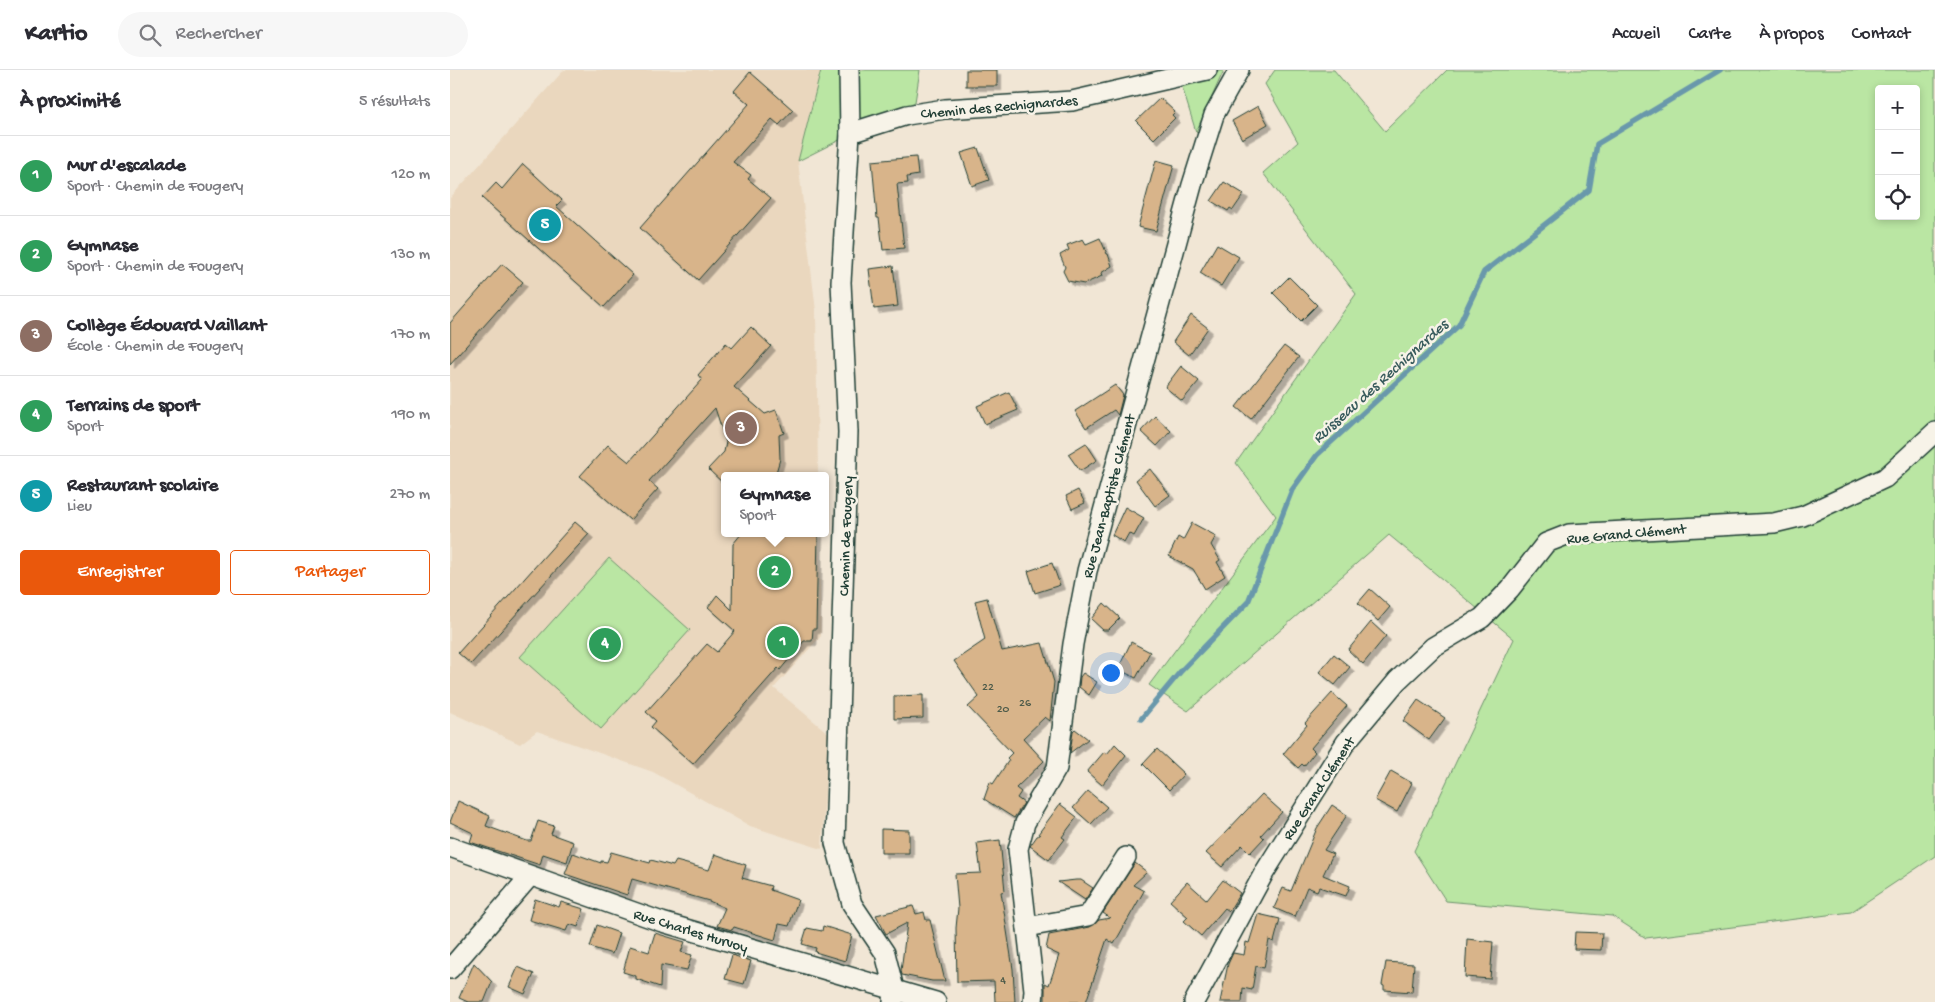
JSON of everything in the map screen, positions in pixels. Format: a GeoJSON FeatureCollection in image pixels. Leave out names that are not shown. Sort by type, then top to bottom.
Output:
{"type":"FeatureCollection","features":[{"type":"Feature","properties":{"kind":"street","name":"Chemin de Fougery"},"geometry":{"type":"LineString","coordinates":[[849,70],[850,133],[841,282],[848,432],[835,843],[852,904],[885,953],[894,996]]}},
{"type":"Feature","properties":{"kind":"street","name":"Chemin des Rechignardes"},"geometry":{"type":"LineString","coordinates":[[850,133],[907,115],[945,109],[1072,101],[1207,70]]}},
{"type":"Feature","properties":{"kind":"street","name":"Rue Jean-Baptiste Clément"},"geometry":{"type":"LineString","coordinates":[[1033,1002],[1034,990],[1018,850],[1025,823],[1057,768],[1073,644],[1087,571],[1192,185],[1214,114],[1239,70]]}},
{"type":"Feature","properties":{"kind":"street","name":"Rue Grand Clément"},"geometry":{"type":"LineString","coordinates":[[1194,1002],[1264,873],[1346,742],[1397,681],[1433,647],[1482,618],[1510,590],[1546,543],[1569,534],[1774,523],[1803,516],[1885,478],[1935,432]]}},
{"type":"Feature","properties":{"kind":"street","name":"Rue Charles Hurvoy"},"geometry":{"type":"LineString","coordinates":[[450,848],[662,922],[894,996],[936,1002]]}},
{"type":"Feature","properties":{"kind":"street"},"geometry":{"type":"LineString","coordinates":[[1027,927],[1088,916],[1126,857]]}},
{"type":"Feature","properties":{"kind":"street"},"geometry":{"type":"LineString","coordinates":[[450,970],[530,876]]}},
{"type":"Feature","properties":{"kind":"shaded area"},"geometry":{"type":"Polygon","coordinates":[[[564,70],[821,70],[798,161],[816,311],[818,472],[721,472],[721,537],[819,537],[821,636],[774,688],[828,733],[822,849],[750,826],[653,772],[537,731],[520,744],[450,712],[450,198],[564,70]]]}},
{"type":"Feature","properties":{"kind":"green space"},"geometry":{"type":"Polygon","coordinates":[[[821,70],[920,70],[915,102],[798,161],[821,70]]]}},
{"type":"Feature","properties":{"kind":"green space"},"geometry":{"type":"Polygon","coordinates":[[[1224,70],[1196,132],[1180,80],[1224,70]]]}},
{"type":"Feature","properties":{"kind":"green space"},"geometry":{"type":"Polygon","coordinates":[[[1275,70],[1334,70],[1385,131],[1447,70],[1935,70],[1935,856],[1851,912],[1646,938],[1612,916],[1446,901],[1414,851],[1514,639],[1389,535],[1188,711],[1149,685],[1276,516],[1236,463],[1356,294],[1263,173],[1298,142],[1265,84],[1275,70]]]}},
{"type":"Feature","properties":{"kind":"green space"},"geometry":{"type":"Polygon","coordinates":[[[609,558],[690,630],[601,729],[520,657],[609,558]]]}},
{"type":"Feature","properties":{"kind":"building"},"geometry":{"type":"Polygon","coordinates":[[[966,70],[997,70],[997,86],[966,86],[966,70]]]}},
{"type":"Feature","properties":{"kind":"building"},"geometry":{"type":"Polygon","coordinates":[[[750,72],[793,110],[779,125],[772,119],[733,162],[751,175],[748,179],[771,198],[698,280],[640,228],[749,104],[734,91],[750,72]]]}},
{"type":"Feature","properties":{"kind":"building"},"geometry":{"type":"Polygon","coordinates":[[[1160,98],[1175,112],[1172,115],[1175,118],[1154,139],[1136,121],[1160,98]]]}},
{"type":"Feature","properties":{"kind":"building"},"geometry":{"type":"Polygon","coordinates":[[[1258,106],[1268,124],[1242,139],[1232,121],[1258,106]]]}},
{"type":"Feature","properties":{"kind":"building"},"geometry":{"type":"Polygon","coordinates":[[[978,148],[989,180],[972,186],[961,153],[978,148]]]}},
{"type":"Feature","properties":{"kind":"building"},"geometry":{"type":"Polygon","coordinates":[[[916,157],[918,175],[907,177],[908,183],[897,184],[904,248],[883,250],[879,218],[877,218],[872,161],[916,157]]]}},
{"type":"Feature","properties":{"kind":"building"},"geometry":{"type":"Polygon","coordinates":[[[1156,160],[1174,165],[1156,231],[1138,227],[1156,160]]]}},
{"type":"Feature","properties":{"kind":"building"},"geometry":{"type":"Polygon","coordinates":[[[523,164],[562,200],[556,206],[633,275],[604,307],[482,198],[496,183],[502,189],[523,164]]]}},
{"type":"Feature","properties":{"kind":"building"},"geometry":{"type":"Polygon","coordinates":[[[1224,182],[1244,194],[1233,210],[1230,208],[1228,211],[1211,201],[1224,182]]]}},
{"type":"Feature","properties":{"kind":"building"},"geometry":{"type":"Polygon","coordinates":[[[1100,238],[1112,266],[1101,273],[1102,276],[1084,284],[1068,281],[1063,271],[1065,267],[1060,255],[1069,250],[1067,245],[1083,239],[1086,244],[1100,238]]]}},
{"type":"Feature","properties":{"kind":"building"},"geometry":{"type":"Polygon","coordinates":[[[1217,244],[1239,257],[1221,286],[1200,273],[1217,244]]]}},
{"type":"Feature","properties":{"kind":"building"},"geometry":{"type":"Polygon","coordinates":[[[502,264],[523,282],[450,364],[450,323],[502,264]]]}},
{"type":"Feature","properties":{"kind":"building"},"geometry":{"type":"Polygon","coordinates":[[[893,266],[898,306],[874,309],[869,269],[893,266]]]}},
{"type":"Feature","properties":{"kind":"building"},"geometry":{"type":"Polygon","coordinates":[[[1289,277],[1317,305],[1301,321],[1273,293],[1289,277]]]}},
{"type":"Feature","properties":{"kind":"building"},"geometry":{"type":"Polygon","coordinates":[[[1191,315],[1208,328],[1189,355],[1173,342],[1191,315]]]}},
{"type":"Feature","properties":{"kind":"building"},"geometry":{"type":"Polygon","coordinates":[[[751,327],[771,346],[734,387],[765,414],[776,410],[784,433],[779,435],[780,459],[776,472],[721,472],[721,481],[708,469],[724,452],[726,442],[715,408],[649,481],[658,489],[630,520],[580,476],[608,445],[629,462],[702,380],[698,375],[726,343],[732,348],[751,327]]]}},
{"type":"Feature","properties":{"kind":"building"},"geometry":{"type":"Polygon","coordinates":[[[1284,346],[1299,357],[1251,419],[1236,407],[1284,346]]]}},
{"type":"Feature","properties":{"kind":"building"},"geometry":{"type":"Polygon","coordinates":[[[1181,366],[1199,381],[1182,401],[1165,387],[1181,366]]]}},
{"type":"Feature","properties":{"kind":"building"},"geometry":{"type":"Polygon","coordinates":[[[1115,385],[1123,395],[1118,415],[1114,410],[1086,428],[1075,411],[1115,385]]]}},
{"type":"Feature","properties":{"kind":"building"},"geometry":{"type":"Polygon","coordinates":[[[1009,392],[1018,410],[985,424],[977,406],[1009,392]]]}},
{"type":"Feature","properties":{"kind":"building"},"geometry":{"type":"Polygon","coordinates":[[[1155,416],[1171,431],[1157,446],[1141,431],[1155,416]]]}},
{"type":"Feature","properties":{"kind":"building"},"geometry":{"type":"Polygon","coordinates":[[[1086,443],[1097,460],[1080,471],[1068,454],[1086,443]]]}},
{"type":"Feature","properties":{"kind":"building"},"geometry":{"type":"Polygon","coordinates":[[[1150,469],[1170,495],[1155,506],[1136,480],[1150,469]]]}},
{"type":"Feature","properties":{"kind":"building"},"geometry":{"type":"Polygon","coordinates":[[[1078,490],[1085,503],[1072,509],[1066,496],[1078,490]]]}},
{"type":"Feature","properties":{"kind":"building"},"geometry":{"type":"Polygon","coordinates":[[[1125,507],[1144,518],[1134,536],[1129,533],[1124,542],[1112,535],[1125,507]]]}},
{"type":"Feature","properties":{"kind":"building"},"geometry":{"type":"Polygon","coordinates":[[[575,522],[589,534],[471,664],[458,653],[575,522]]]}},
{"type":"Feature","properties":{"kind":"building"},"geometry":{"type":"Polygon","coordinates":[[[1192,523],[1216,536],[1211,545],[1220,560],[1217,562],[1225,576],[1205,589],[1193,569],[1169,556],[1178,537],[1183,540],[1192,523]]]}},
{"type":"Feature","properties":{"kind":"building"},"geometry":{"type":"Polygon","coordinates":[[[739,537],[818,537],[816,629],[813,629],[812,641],[804,641],[780,670],[778,668],[693,764],[651,727],[656,721],[646,712],[707,644],[717,652],[735,631],[708,607],[717,595],[732,610],[733,544],[739,537]]]}},
{"type":"Feature","properties":{"kind":"building"},"geometry":{"type":"Polygon","coordinates":[[[1052,563],[1060,585],[1035,593],[1028,571],[1052,563]]]}},
{"type":"Feature","properties":{"kind":"building"},"geometry":{"type":"Polygon","coordinates":[[[1370,589],[1390,607],[1378,621],[1358,603],[1370,589]]]}},
{"type":"Feature","properties":{"kind":"building"},"geometry":{"type":"Polygon","coordinates":[[[987,598],[1002,651],[1042,643],[1054,682],[1050,721],[1045,717],[1023,738],[1044,761],[1016,788],[1021,792],[1017,798],[1024,803],[1014,818],[984,799],[990,782],[993,784],[1009,760],[1007,758],[1012,753],[968,707],[979,697],[954,661],[985,640],[975,601],[987,598]]]}},
{"type":"Feature","properties":{"kind":"building"},"geometry":{"type":"Polygon","coordinates":[[[1104,603],[1120,618],[1108,630],[1103,630],[1091,619],[1104,603]]]}},
{"type":"Feature","properties":{"kind":"building"},"geometry":{"type":"Polygon","coordinates":[[[1371,622],[1386,636],[1363,664],[1348,650],[1371,622]]]}},
{"type":"Feature","properties":{"kind":"building"},"geometry":{"type":"Polygon","coordinates":[[[1131,642],[1150,652],[1136,678],[1118,669],[1131,642]]]}},
{"type":"Feature","properties":{"kind":"building"},"geometry":{"type":"Polygon","coordinates":[[[1334,654],[1350,667],[1335,685],[1319,672],[1334,654]]]}},
{"type":"Feature","properties":{"kind":"building"},"geometry":{"type":"Polygon","coordinates":[[[1083,673],[1097,682],[1089,695],[1079,687],[1080,677],[1083,673]]]}},
{"type":"Feature","properties":{"kind":"building"},"geometry":{"type":"Polygon","coordinates":[[[1332,693],[1347,706],[1311,748],[1315,752],[1304,766],[1302,764],[1298,768],[1283,754],[1307,725],[1305,723],[1332,693]]]}},
{"type":"Feature","properties":{"kind":"building"},"geometry":{"type":"Polygon","coordinates":[[[923,695],[923,718],[894,719],[894,696],[923,695]]]}},
{"type":"Feature","properties":{"kind":"building"},"geometry":{"type":"Polygon","coordinates":[[[1418,700],[1445,718],[1429,740],[1403,721],[1418,700]]]}},
{"type":"Feature","properties":{"kind":"building"},"geometry":{"type":"Polygon","coordinates":[[[1075,729],[1088,739],[1070,753],[1073,731],[1075,729]]]}},
{"type":"Feature","properties":{"kind":"building"},"geometry":{"type":"Polygon","coordinates":[[[1115,744],[1126,755],[1102,785],[1087,772],[1104,752],[1107,754],[1115,744]]]}},
{"type":"Feature","properties":{"kind":"building"},"geometry":{"type":"Polygon","coordinates":[[[1157,749],[1184,774],[1169,790],[1143,764],[1157,749]]]}},
{"type":"Feature","properties":{"kind":"building"},"geometry":{"type":"Polygon","coordinates":[[[1391,771],[1412,783],[1397,812],[1375,800],[1391,771]]]}},
{"type":"Feature","properties":{"kind":"building"},"geometry":{"type":"Polygon","coordinates":[[[1088,791],[1107,807],[1091,824],[1073,808],[1088,791]]]}},
{"type":"Feature","properties":{"kind":"building"},"geometry":{"type":"Polygon","coordinates":[[[1262,794],[1282,812],[1261,835],[1264,838],[1250,853],[1242,845],[1222,867],[1206,853],[1262,794]]]}},
{"type":"Feature","properties":{"kind":"building"},"geometry":{"type":"Polygon","coordinates":[[[458,801],[490,816],[486,826],[527,841],[531,841],[538,821],[554,826],[551,834],[573,842],[567,862],[543,854],[540,865],[470,842],[473,833],[450,822],[458,801]]]}},
{"type":"Feature","properties":{"kind":"building"},"geometry":{"type":"Polygon","coordinates":[[[1060,804],[1077,817],[1062,837],[1065,839],[1049,860],[1030,846],[1037,836],[1040,835],[1038,834],[1060,804]]]}},
{"type":"Feature","properties":{"kind":"building"},"geometry":{"type":"Polygon","coordinates":[[[1332,805],[1347,815],[1324,850],[1333,854],[1323,875],[1350,886],[1346,896],[1319,887],[1317,891],[1307,887],[1295,917],[1274,908],[1283,888],[1291,891],[1317,828],[1332,805]]]}},
{"type":"Feature","properties":{"kind":"building"},"geometry":{"type":"Polygon","coordinates":[[[881,829],[909,830],[909,853],[881,853],[881,829]]]}},
{"type":"Feature","properties":{"kind":"building"},"geometry":{"type":"Polygon","coordinates":[[[1000,840],[1005,891],[1001,892],[1013,969],[1015,1002],[995,1002],[994,981],[957,982],[956,928],[958,908],[955,874],[981,873],[977,843],[1000,840]]]}},
{"type":"Feature","properties":{"kind":"building"},"geometry":{"type":"Polygon","coordinates":[[[611,852],[650,863],[651,860],[673,866],[676,861],[709,870],[715,854],[746,865],[742,878],[771,886],[770,890],[798,900],[789,926],[779,924],[775,940],[734,927],[732,930],[717,926],[725,908],[709,901],[632,879],[627,895],[565,874],[573,853],[601,863],[601,861],[607,862],[611,852]]]}},
{"type":"Feature","properties":{"kind":"building"},"geometry":{"type":"Polygon","coordinates":[[[1135,863],[1147,872],[1133,885],[1144,891],[1114,944],[1107,939],[1086,1002],[1045,1002],[1045,983],[1049,985],[1059,955],[1046,949],[1049,935],[1090,927],[1099,920],[1110,918],[1103,913],[1135,863]]]}},
{"type":"Feature","properties":{"kind":"building"},"geometry":{"type":"Polygon","coordinates":[[[1081,880],[1093,888],[1085,900],[1058,882],[1081,880]]]}},
{"type":"Feature","properties":{"kind":"building"},"geometry":{"type":"Polygon","coordinates":[[[1223,880],[1240,893],[1229,911],[1225,908],[1201,936],[1184,921],[1188,917],[1170,901],[1187,882],[1207,900],[1223,880]]]}},
{"type":"Feature","properties":{"kind":"building"},"geometry":{"type":"Polygon","coordinates":[[[535,899],[559,907],[561,902],[584,909],[578,927],[569,924],[566,931],[529,920],[535,899]]]}},
{"type":"Feature","properties":{"kind":"building"},"geometry":{"type":"Polygon","coordinates":[[[913,906],[916,914],[924,912],[926,920],[930,920],[945,981],[932,981],[902,975],[907,923],[886,934],[876,915],[913,906]]]}},
{"type":"Feature","properties":{"kind":"building"},"geometry":{"type":"Polygon","coordinates":[[[1258,914],[1280,919],[1274,942],[1269,940],[1264,968],[1256,966],[1252,990],[1243,988],[1242,1002],[1220,1002],[1228,964],[1233,953],[1244,955],[1246,942],[1249,943],[1258,914]]]}},
{"type":"Feature","properties":{"kind":"building"},"geometry":{"type":"Polygon","coordinates":[[[597,925],[619,933],[612,954],[590,947],[597,925]]]}},
{"type":"Feature","properties":{"kind":"building"},"geometry":{"type":"Polygon","coordinates":[[[823,926],[852,935],[845,961],[815,952],[816,948],[802,944],[807,928],[822,931],[823,926]]]}},
{"type":"Feature","properties":{"kind":"building"},"geometry":{"type":"Polygon","coordinates":[[[1575,932],[1602,933],[1601,950],[1574,949],[1575,932]]]}},
{"type":"Feature","properties":{"kind":"building"},"geometry":{"type":"Polygon","coordinates":[[[655,933],[685,942],[681,952],[692,955],[687,970],[661,965],[660,987],[636,979],[636,976],[623,972],[630,946],[649,952],[655,933]]]}},
{"type":"Feature","properties":{"kind":"building"},"geometry":{"type":"Polygon","coordinates":[[[1467,939],[1493,942],[1490,979],[1465,977],[1467,939]]]}},
{"type":"Feature","properties":{"kind":"building"},"geometry":{"type":"Polygon","coordinates":[[[732,955],[751,961],[744,984],[725,979],[732,955]]]}},
{"type":"Feature","properties":{"kind":"building"},"geometry":{"type":"Polygon","coordinates":[[[1386,962],[1414,964],[1412,992],[1384,990],[1382,985],[1386,962]]]}},
{"type":"Feature","properties":{"kind":"building"},"geometry":{"type":"Polygon","coordinates":[[[474,963],[492,982],[484,1002],[468,1002],[459,998],[474,963]]]}},
{"type":"Feature","properties":{"kind":"building"},"geometry":{"type":"Polygon","coordinates":[[[518,967],[534,974],[525,994],[509,987],[518,967]]]}},
{"type":"Feature","properties":{"kind":"waterway","name":"Ruisseau des Rechignardes"},"geometry":{"type":"LineString","coordinates":[[1141,719],[1181,671],[1248,602],[1292,490],[1317,455],[1459,325],[1484,272],[1589,190],[1597,144],[1720,70]]}},
{"type":"Feature","properties":{"kind":"place","name":"Restaurant scolaire"},"geometry":{"type":"Point","coordinates":[545,225]}},
{"type":"Feature","properties":{"kind":"place","name":"Collège Édouard Vaillant"},"geometry":{"type":"Point","coordinates":[741,428]}},
{"type":"Feature","properties":{"kind":"place","name":"Gymnase"},"geometry":{"type":"Point","coordinates":[775,572]}},
{"type":"Feature","properties":{"kind":"place","name":"Mur d'escalade"},"geometry":{"type":"Point","coordinates":[783,642]}},
{"type":"Feature","properties":{"kind":"place","name":"Terrains de sport"},"geometry":{"type":"Point","coordinates":[605,644]}}]}
